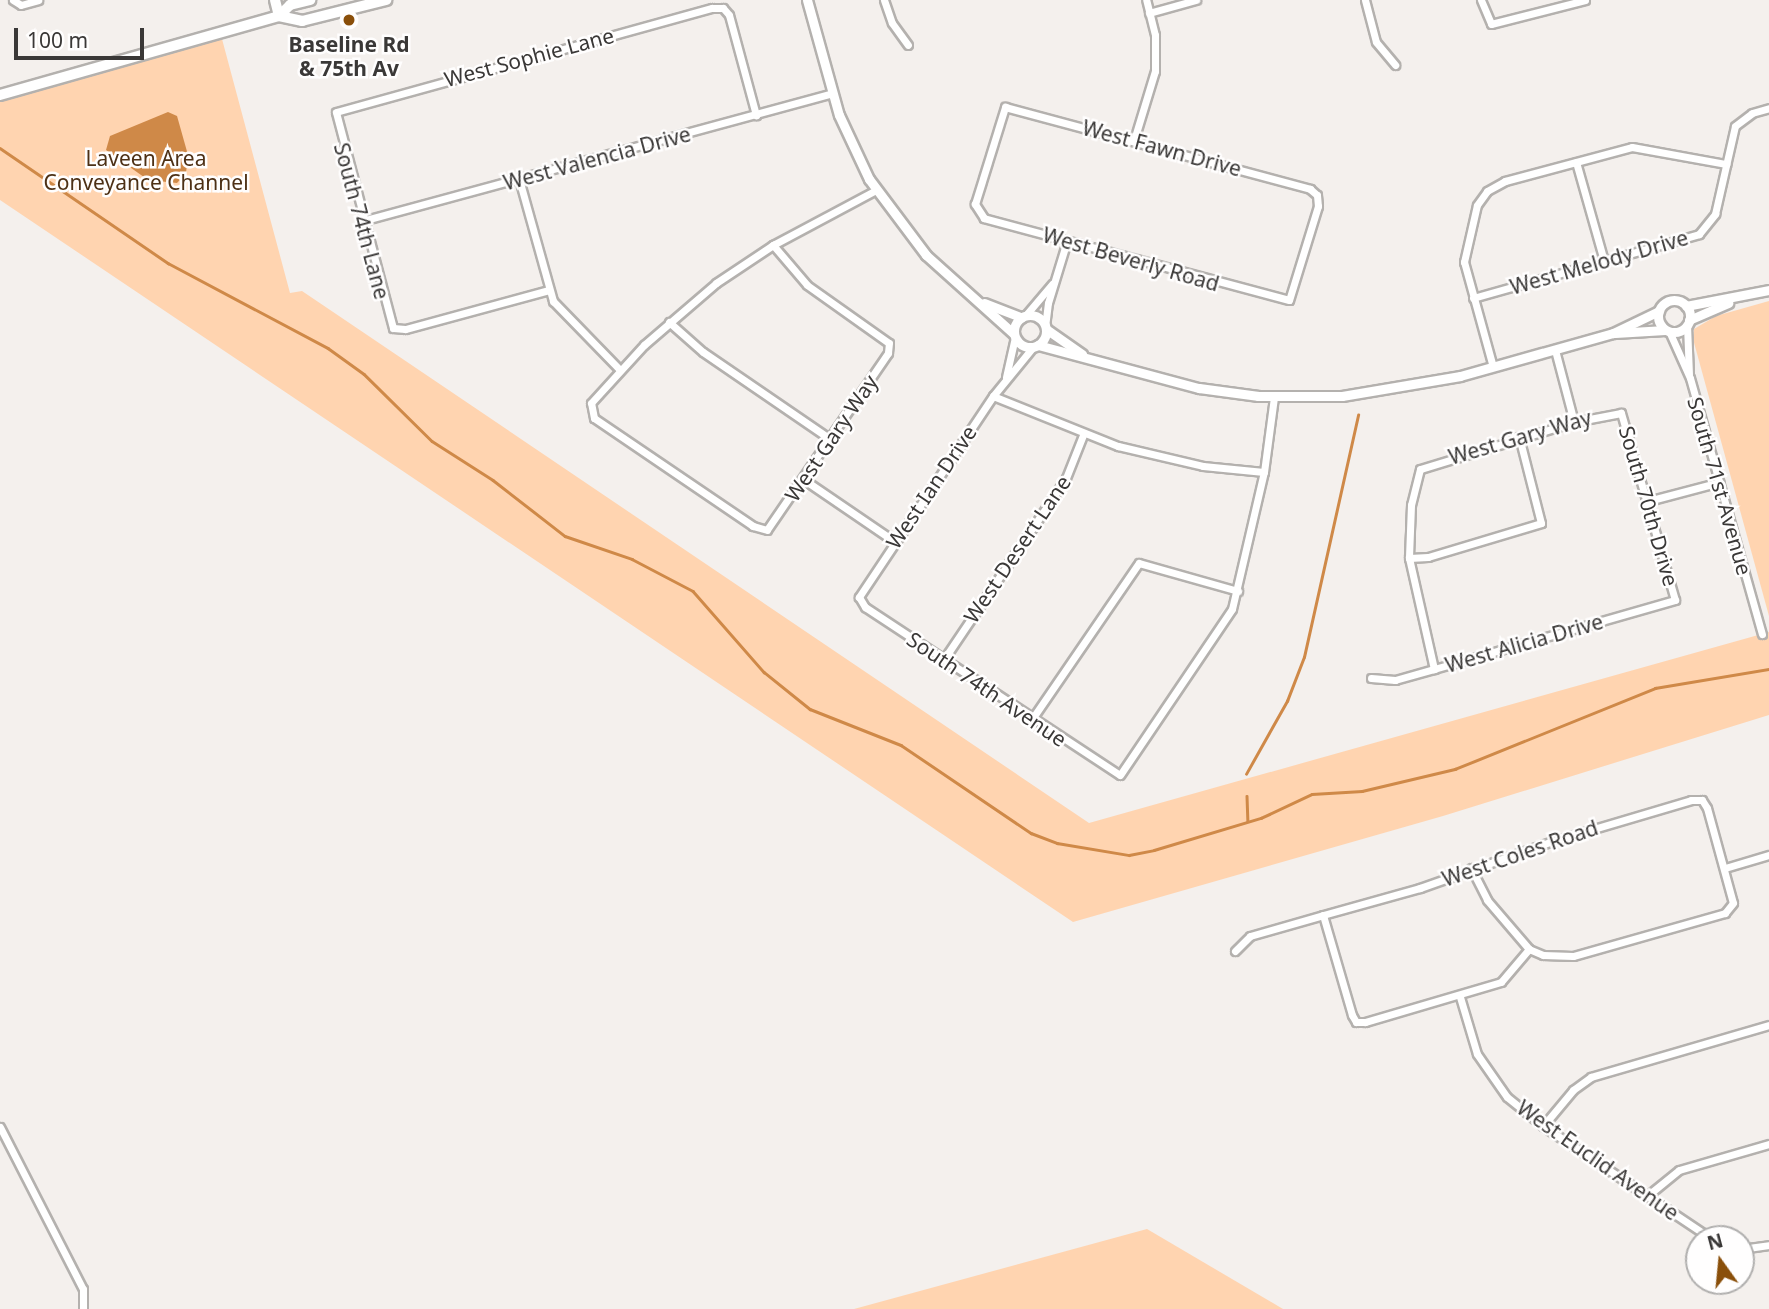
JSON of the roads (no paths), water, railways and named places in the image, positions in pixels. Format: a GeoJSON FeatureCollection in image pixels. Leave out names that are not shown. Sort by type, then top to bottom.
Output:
{"type":"FeatureCollection","features":[{"type":"Feature","properties":{"kind":"main road"},"geometry":{"type":"LineString","coordinates":[[275,0],[279,16]]}},
{"type":"Feature","properties":{"kind":"main road"},"geometry":{"type":"LineString","coordinates":[[279,16],[290,5],[310,0]]}},
{"type":"Feature","properties":{"kind":"main road"},"geometry":{"type":"LineString","coordinates":[[0,95],[279,16],[302,21],[386,0]]}},
{"type":"Feature","properties":{"kind":"street"},"geometry":{"type":"LineString","coordinates":[[13,1],[21,5],[38,0]]}},
{"type":"Feature","properties":{"kind":"street"},"geometry":{"type":"LineString","coordinates":[[807,0],[832,93],[857,157],[876,190],[926,255],[982,303],[1022,345],[1086,357],[1163,381],[1274,397],[1377,393],[1493,367],[1613,333],[1659,311],[1671,301],[1686,306],[1736,299],[1769,290]]}},
{"type":"Feature","properties":{"kind":"street"},"geometry":{"type":"LineString","coordinates":[[884,0],[892,23],[908,44]]}},
{"type":"Feature","properties":{"kind":"street"},"geometry":{"type":"LineString","coordinates":[[1133,140],[1154,71],[1146,0]]}},
{"type":"Feature","properties":{"kind":"street"},"geometry":{"type":"LineString","coordinates":[[1149,13],[1196,0]]}},
{"type":"Feature","properties":{"kind":"street"},"geometry":{"type":"LineString","coordinates":[[1365,0],[1376,42],[1395,65]]}},
{"type":"Feature","properties":{"kind":"street"},"geometry":{"type":"LineString","coordinates":[[1481,0],[1491,24],[1585,0]]}},
{"type":"Feature","properties":{"kind":"street","name":"West Sophie Lane"},"geometry":{"type":"LineString","coordinates":[[336,112],[723,8],[729,15],[756,115]]}},
{"type":"Feature","properties":{"kind":"street","name":"West Valencia Drive"},"geometry":{"type":"LineString","coordinates":[[362,221],[832,93]]}},
{"type":"Feature","properties":{"kind":"street","name":"West Fawn Drive"},"geometry":{"type":"LineString","coordinates":[[976,211],[1005,107],[1133,140],[1317,195],[1289,300]]}},
{"type":"Feature","properties":{"kind":"street"},"geometry":{"type":"LineString","coordinates":[[1493,367],[1464,262],[1480,198],[1495,185],[1632,147],[1726,164],[1731,136],[1741,120],[1769,108]]}},
{"type":"Feature","properties":{"kind":"street","name":"South 74th Lane"},"geometry":{"type":"LineString","coordinates":[[336,112],[362,221],[393,328],[405,329],[549,290]]}},
{"type":"Feature","properties":{"kind":"street"},"geometry":{"type":"LineString","coordinates":[[1576,162],[1604,261]]}},
{"type":"Feature","properties":{"kind":"street","name":"West Melody Drive"},"geometry":{"type":"LineString","coordinates":[[1473,298],[1699,234],[1715,214],[1726,164]]}},
{"type":"Feature","properties":{"kind":"street"},"geometry":{"type":"LineString","coordinates":[[519,179],[549,290],[562,315],[620,370],[669,321],[774,245],[876,190]]}},
{"type":"Feature","properties":{"kind":"street","name":"West Beverly Road"},"geometry":{"type":"LineString","coordinates":[[976,211],[984,218],[1289,300]]}},
{"type":"Feature","properties":{"kind":"street"},"geometry":{"type":"LineString","coordinates":[[1036,346],[1046,328],[1053,284],[1068,241]]}},
{"type":"Feature","properties":{"kind":"street","name":"West Gary Way"},"geometry":{"type":"LineString","coordinates":[[620,370],[589,410],[594,418],[753,526],[767,530],[888,353],[889,343],[807,285],[774,245]]}},
{"type":"Feature","properties":{"kind":"street"},"geometry":{"type":"LineString","coordinates":[[1014,336],[1023,316],[1053,284]]}},
{"type":"Feature","properties":{"kind":"street"},"geometry":{"type":"LineString","coordinates":[[1613,333],[1679,331],[1688,322],[1736,299]]}},
{"type":"Feature","properties":{"kind":"street"},"geometry":{"type":"LineString","coordinates":[[982,303],[1023,316],[1040,318],[1046,328],[1086,357]]}},
{"type":"Feature","properties":{"kind":"street"},"geometry":{"type":"LineString","coordinates":[[1686,306],[1688,322]]}},
{"type":"Feature","properties":{"kind":"street"},"geometry":{"type":"LineString","coordinates":[[1659,311],[1659,321],[1667,330]]}},
{"type":"Feature","properties":{"kind":"street"},"geometry":{"type":"LineString","coordinates":[[669,321],[704,352],[830,439]]}},
{"type":"Feature","properties":{"kind":"street","name":"South 71st Avenue"},"geometry":{"type":"LineString","coordinates":[[1688,322],[1690,378]]}},
{"type":"Feature","properties":{"kind":"street","name":"South 71st Avenue"},"geometry":{"type":"LineString","coordinates":[[1667,330],[1690,378],[1762,634]]}},
{"type":"Feature","properties":{"kind":"street","name":"West Ian Drive"},"geometry":{"type":"LineString","coordinates":[[1006,377],[1014,336]]}},
{"type":"Feature","properties":{"kind":"street","name":"West Ian Drive"},"geometry":{"type":"LineString","coordinates":[[859,597],[1006,377],[1036,346]]}},
{"type":"Feature","properties":{"kind":"street"},"geometry":{"type":"LineString","coordinates":[[1555,350],[1574,422]]}},
{"type":"Feature","properties":{"kind":"street"},"geometry":{"type":"LineString","coordinates":[[993,396],[1083,435],[1152,455],[1264,472]]}},
{"type":"Feature","properties":{"kind":"street"},"geometry":{"type":"LineString","coordinates":[[1032,719],[1139,564],[1238,591],[1264,472],[1274,397]]}},
{"type":"Feature","properties":{"kind":"street","name":"West Gary Way"},"geometry":{"type":"LineString","coordinates":[[1409,558],[1410,505],[1420,469],[1519,437],[1621,413]]}},
{"type":"Feature","properties":{"kind":"street","name":"South 70th Drive"},"geometry":{"type":"LineString","coordinates":[[1621,413],[1675,600]]}},
{"type":"Feature","properties":{"kind":"street","name":"West Desert Lane"},"geometry":{"type":"LineString","coordinates":[[944,659],[1066,478],[1083,435]]}},
{"type":"Feature","properties":{"kind":"street"},"geometry":{"type":"LineString","coordinates":[[1434,669],[1409,558],[1440,554],[1541,523],[1519,437]]}},
{"type":"Feature","properties":{"kind":"street"},"geometry":{"type":"LineString","coordinates":[[803,479],[894,541]]}},
{"type":"Feature","properties":{"kind":"street"},"geometry":{"type":"LineString","coordinates":[[1648,501],[1720,482]]}},
{"type":"Feature","properties":{"kind":"street","name":"South 74th Avenue"},"geometry":{"type":"LineString","coordinates":[[859,597],[865,607],[1120,775],[1212,644],[1238,591]]}},
{"type":"Feature","properties":{"kind":"street","name":"West Alicia Drive"},"geometry":{"type":"LineString","coordinates":[[1371,678],[1395,680],[1675,600]]}},
{"type":"Feature","properties":{"kind":"street","name":"West Coles Road"},"geometry":{"type":"LineString","coordinates":[[1235,951],[1250,936],[1420,888],[1471,867],[1609,823],[1702,800],[1725,869],[1732,909],[1573,956],[1543,955],[1529,949]]}},
{"type":"Feature","properties":{"kind":"street"},"geometry":{"type":"LineString","coordinates":[[1725,869],[1769,855]]}},
{"type":"Feature","properties":{"kind":"street"},"geometry":{"type":"LineString","coordinates":[[1323,915],[1356,1022],[1460,997],[1501,982],[1529,949],[1487,900],[1471,867]]}},
{"type":"Feature","properties":{"kind":"street","name":"West Euclid Avenue"},"geometry":{"type":"LineString","coordinates":[[1460,997],[1477,1054],[1490,1077],[1543,1126],[1691,1225]]}},
{"type":"Feature","properties":{"kind":"street"},"geometry":{"type":"LineString","coordinates":[[1543,1126],[1573,1090],[1600,1073],[1769,1025]]}},
{"type":"Feature","properties":{"kind":"street"},"geometry":{"type":"LineString","coordinates":[[0,1128],[83,1289],[83,1309]]}},
{"type":"Feature","properties":{"kind":"street"},"geometry":{"type":"LineString","coordinates":[[1647,1196],[1679,1170],[1769,1144]]}},
{"type":"Feature","properties":{"kind":"waterway"},"geometry":{"type":"LineString","coordinates":[[0,148],[168,263],[328,348],[364,374],[432,441],[493,480],[565,536],[632,559],[693,591],[764,672],[810,709],[901,745],[1031,833],[1057,843],[1129,855],[1154,850],[1261,818],[1312,794],[1362,791],[1455,769],[1655,688],[1769,669]]}},
{"type":"Feature","properties":{"kind":"waterway"},"geometry":{"type":"LineString","coordinates":[[1246,774],[1287,701],[1304,657],[1358,415]]}},
{"type":"Feature","properties":{"kind":"waterway"},"geometry":{"type":"LineString","coordinates":[[1247,796],[1248,821]]}},
{"type":"Feature","properties":{"kind":"place","name":"Baseline Rd & 75th Av"},"geometry":{"type":"Point","coordinates":[349,20]}},
{"type":"Feature","properties":{"kind":"park label","name":"Laveen Area Conveyance Channel"},"geometry":{"type":"Point","coordinates":[146,170]}}]}
